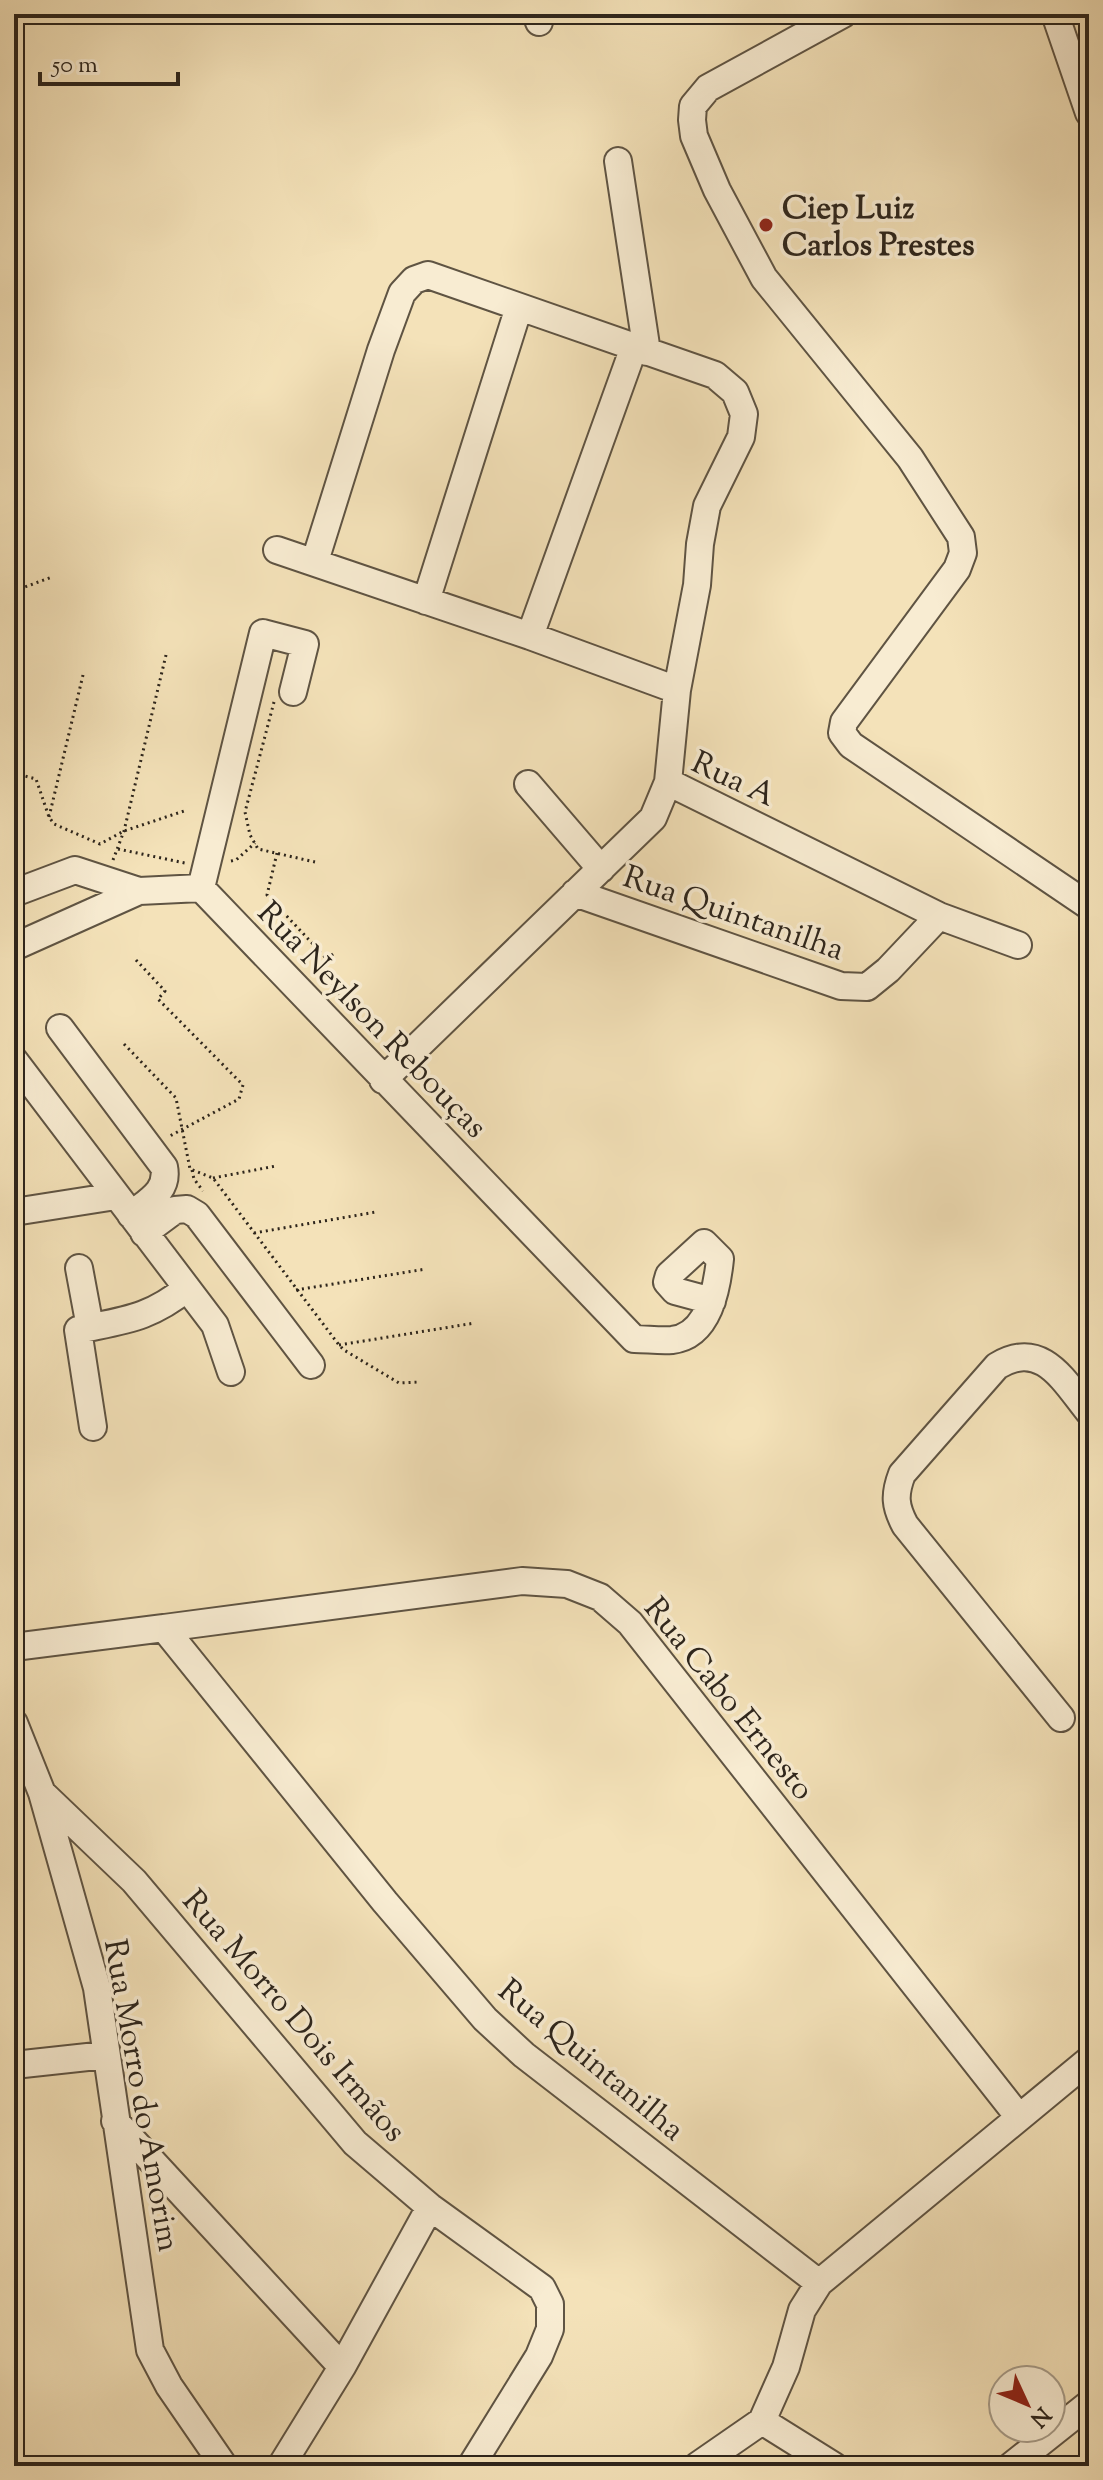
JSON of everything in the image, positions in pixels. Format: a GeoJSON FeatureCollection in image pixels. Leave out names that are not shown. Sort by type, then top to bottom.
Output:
{"type":"FeatureCollection","features":[{"type":"Feature","properties":{"kind":"street"},"geometry":{"type":"LineString","coordinates":[[843,14],[708,88],[693,106],[694,136],[717,190],[764,278],[910,458],[961,537],[963,553],[957,569],[844,722],[842,733],[851,745],[1089,906]]}},
{"type":"Feature","properties":{"kind":"street"},"geometry":{"type":"LineString","coordinates":[[1055,14],[1089,113]]}},
{"type":"Feature","properties":{"kind":"street"},"geometry":{"type":"LineString","coordinates":[[530,636],[640,350],[618,161]]}},
{"type":"Feature","properties":{"kind":"street"},"geometry":{"type":"LineString","coordinates":[[315,561],[381,350],[402,293],[414,280],[428,275],[715,375],[735,392],[744,414],[741,437],[707,506],[695,600],[677,690],[668,782]]}},
{"type":"Feature","properties":{"kind":"street"},"geometry":{"type":"LineString","coordinates":[[426,601],[519,307]]}},
{"type":"Feature","properties":{"kind":"street"},"geometry":{"type":"LineString","coordinates":[[277,550],[530,636],[677,690]]}},
{"type":"Feature","properties":{"kind":"street"},"geometry":{"type":"LineString","coordinates":[[14,947],[139,891],[204,877],[263,633],[305,644],[293,692]]}},
{"type":"Feature","properties":{"kind":"street","name":"Rua A"},"geometry":{"type":"LineString","coordinates":[[383,1080],[653,818],[668,782],[939,916],[1018,945]]}},
{"type":"Feature","properties":{"kind":"street"},"geometry":{"type":"LineString","coordinates":[[528,784],[601,869]]}},
{"type":"Feature","properties":{"kind":"street"},"geometry":{"type":"LineString","coordinates":[[14,893],[75,870],[139,891]]}},
{"type":"Feature","properties":{"kind":"street","name":"Rua Neylson Rebouças"},"geometry":{"type":"LineString","coordinates":[[204,877],[383,1080],[634,1339],[676,1340],[698,1328],[712,1301]]}},
{"type":"Feature","properties":{"kind":"street","name":"Rua Quintanilha"},"geometry":{"type":"LineString","coordinates":[[575,893],[841,986],[867,987],[888,970],[939,916]]}},
{"type":"Feature","properties":{"kind":"street"},"geometry":{"type":"LineString","coordinates":[[60,1028],[164,1167],[167,1179],[160,1192],[131,1214]]}},
{"type":"Feature","properties":{"kind":"street"},"geometry":{"type":"LineString","coordinates":[[14,1060],[215,1325],[231,1372]]}},
{"type":"Feature","properties":{"kind":"street"},"geometry":{"type":"LineString","coordinates":[[14,1212],[131,1214],[187,1209],[197,1215],[311,1365]]}},
{"type":"Feature","properties":{"kind":"street"},"geometry":{"type":"LineString","coordinates":[[79,1268],[90,1327]]}},
{"type":"Feature","properties":{"kind":"street"},"geometry":{"type":"LineString","coordinates":[[93,1427],[78,1330],[137,1319],[165,1306],[187,1288]]}},
{"type":"Feature","properties":{"kind":"street"},"geometry":{"type":"LineString","coordinates":[[1061,1718],[905,1525],[896,1508],[896,1491],[902,1474],[997,1366],[1012,1357],[1036,1357],[1058,1373],[1089,1412]]}},
{"type":"Feature","properties":{"kind":"street","name":"Rua Cabo Ernesto"},"geometry":{"type":"LineString","coordinates":[[164,1628],[522,1581],[567,1584],[600,1597],[630,1623],[1018,2116]]}},
{"type":"Feature","properties":{"kind":"street"},"geometry":{"type":"LineString","coordinates":[[14,1647],[164,1628]]}},
{"type":"Feature","properties":{"kind":"street","name":"Rua Quintanilha"},"geometry":{"type":"LineString","coordinates":[[164,1628],[385,1902],[485,2019],[524,2055],[819,2283]]}},
{"type":"Feature","properties":{"kind":"street","name":"Rua Morro do Amorim"},"geometry":{"type":"LineString","coordinates":[[14,1723],[42,1793],[97,1988],[150,2350],[169,2386],[224,2466]]}},
{"type":"Feature","properties":{"kind":"street","name":"Rua Morro Dois Irmãos"},"geometry":{"type":"LineString","coordinates":[[42,1793],[134,1881],[355,2143],[430,2207],[542,2288],[550,2304],[550,2329],[539,2356],[471,2466]]}},
{"type":"Feature","properties":{"kind":"street"},"geometry":{"type":"LineString","coordinates":[[14,2065],[106,2055]]}},
{"type":"Feature","properties":{"kind":"street"},"geometry":{"type":"LineString","coordinates":[[697,2466],[762,2421],[786,2367],[802,2310],[819,2283],[1089,2060]]}},
{"type":"Feature","properties":{"kind":"street"},"geometry":{"type":"LineString","coordinates":[[115,2121],[342,2367]]}},
{"type":"Feature","properties":{"kind":"street"},"geometry":{"type":"LineString","coordinates":[[281,2466],[342,2367],[430,2207]]}},
{"type":"Feature","properties":{"kind":"street"},"geometry":{"type":"LineString","coordinates":[[1011,2466],[1089,2404]]}},
{"type":"Feature","properties":{"kind":"street"},"geometry":{"type":"LineString","coordinates":[[762,2421],[834,2466]]}},
{"type":"Feature","properties":{"kind":"path"},"geometry":{"type":"LineString","coordinates":[[14,591],[52,577]]}},
{"type":"Feature","properties":{"kind":"path"},"geometry":{"type":"LineString","coordinates":[[105,880],[124,831],[166,655]]}},
{"type":"Feature","properties":{"kind":"path"},"geometry":{"type":"LineString","coordinates":[[49,817],[83,675]]}},
{"type":"Feature","properties":{"kind":"path"},"geometry":{"type":"LineString","coordinates":[[293,692],[278,698],[271,707],[245,812],[250,835],[258,849],[315,862]]}},
{"type":"Feature","properties":{"kind":"path"},"geometry":{"type":"LineString","coordinates":[[14,773],[36,779],[54,824],[100,844],[124,831],[187,810]]}},
{"type":"Feature","properties":{"kind":"path"},"geometry":{"type":"LineString","coordinates":[[118,849],[204,877]]}},
{"type":"Feature","properties":{"kind":"path"},"geometry":{"type":"LineString","coordinates":[[277,853],[267,895],[327,959]]}},
{"type":"Feature","properties":{"kind":"path"},"geometry":{"type":"LineString","coordinates":[[333,954],[327,959],[325,981],[348,1004]]}},
{"type":"Feature","properties":{"kind":"path"},"geometry":{"type":"LineString","coordinates":[[136,960],[165,991],[158,999],[243,1085],[239,1099],[161,1141]]}},
{"type":"Feature","properties":{"kind":"path"},"geometry":{"type":"LineString","coordinates":[[124,1044],[176,1098],[190,1169],[213,1178],[339,1345],[399,1383],[419,1382]]}},
{"type":"Feature","properties":{"kind":"path"},"geometry":{"type":"LineString","coordinates":[[213,1178],[276,1166]]}},
{"type":"Feature","properties":{"kind":"path"},"geometry":{"type":"LineString","coordinates":[[254,1233],[376,1212]]}},
{"type":"Feature","properties":{"kind":"path"},"geometry":{"type":"LineString","coordinates":[[296,1290],[426,1269]]}},
{"type":"Feature","properties":{"kind":"path"},"geometry":{"type":"LineString","coordinates":[[339,1345],[475,1323]]}},
{"type":"Feature","properties":{"kind":"place","name":"Ciep Luiz Carlos Prestes"},"geometry":{"type":"Point","coordinates":[766,225]}}]}
